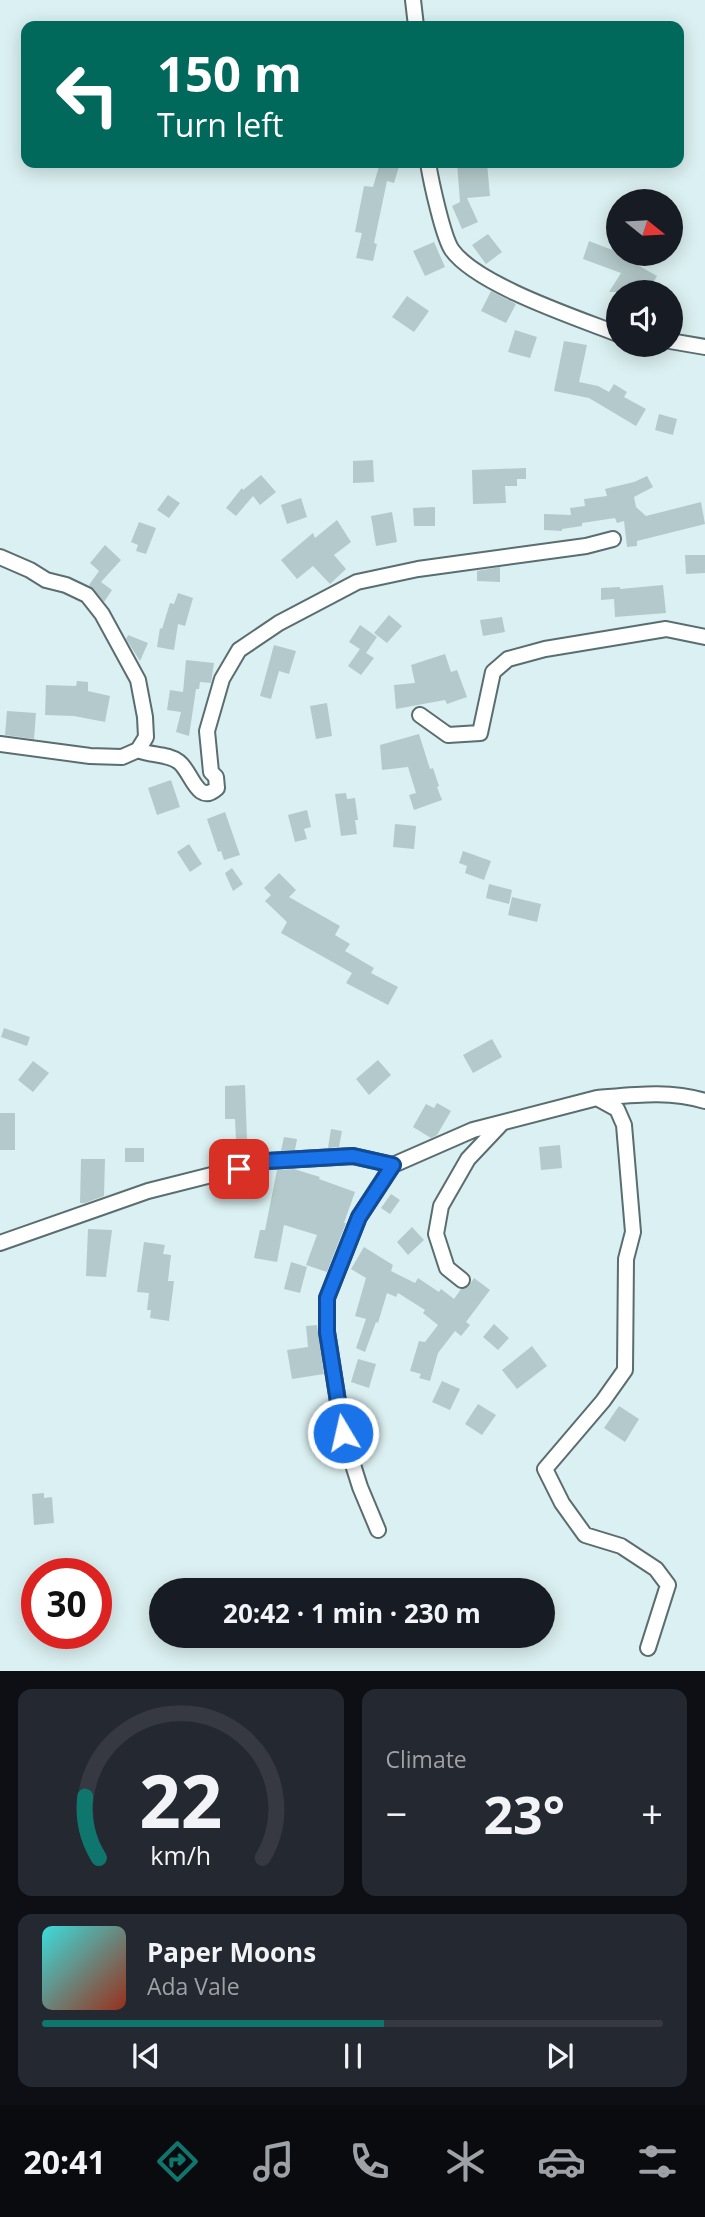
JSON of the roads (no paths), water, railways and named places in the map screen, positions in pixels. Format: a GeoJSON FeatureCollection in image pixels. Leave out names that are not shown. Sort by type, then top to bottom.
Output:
{"type":"FeatureCollection","features":[{"type":"Feature","properties":{"kind":"street"},"geometry":{"type":"LineString","coordinates":[[413,0],[415,21]]}},
{"type":"Feature","properties":{"kind":"street"},"geometry":{"type":"LineString","coordinates":[[429,168],[451,248],[463,262],[515,293],[606,329]]}},
{"type":"Feature","properties":{"kind":"street"},"geometry":{"type":"LineString","coordinates":[[683,343],[705,347]]}},
{"type":"Feature","properties":{"kind":"street"},"geometry":{"type":"LineString","coordinates":[[138,750],[179,762],[199,791],[212,793],[217,788],[216,777],[211,772],[207,731],[222,678],[239,650],[279,623],[357,582],[418,569],[586,546],[613,539]]}},
{"type":"Feature","properties":{"kind":"street"},"geometry":{"type":"LineString","coordinates":[[0,558],[30,570],[46,580],[66,585],[87,595],[102,614],[138,680],[146,737],[138,750],[122,757],[90,756],[0,744]]}},
{"type":"Feature","properties":{"kind":"street"},"geometry":{"type":"LineString","coordinates":[[420,715],[448,735],[480,733],[493,672],[508,659],[545,649],[666,629],[705,636]]}},
{"type":"Feature","properties":{"kind":"street"},"geometry":{"type":"LineString","coordinates":[[378,1530],[360,1487],[343,1433],[327,1332],[327,1298],[359,1217],[393,1165],[473,1130],[597,1098],[649,1094],[686,1095],[705,1101]]}},
{"type":"Feature","properties":{"kind":"street"},"geometry":{"type":"LineString","coordinates":[[597,1098],[617,1109],[624,1125],[633,1232],[626,1259],[625,1370],[603,1401],[545,1469],[562,1503],[585,1535],[621,1546],[656,1569],[668,1585],[648,1648]]}},
{"type":"Feature","properties":{"kind":"street"},"geometry":{"type":"LineString","coordinates":[[461,1280],[447,1268],[436,1234],[441,1206],[468,1158],[503,1122]]}},
{"type":"Feature","properties":{"kind":"street"},"geometry":{"type":"LineString","coordinates":[[0,1243],[148,1191],[267,1161],[353,1156],[393,1165]]}}]}
